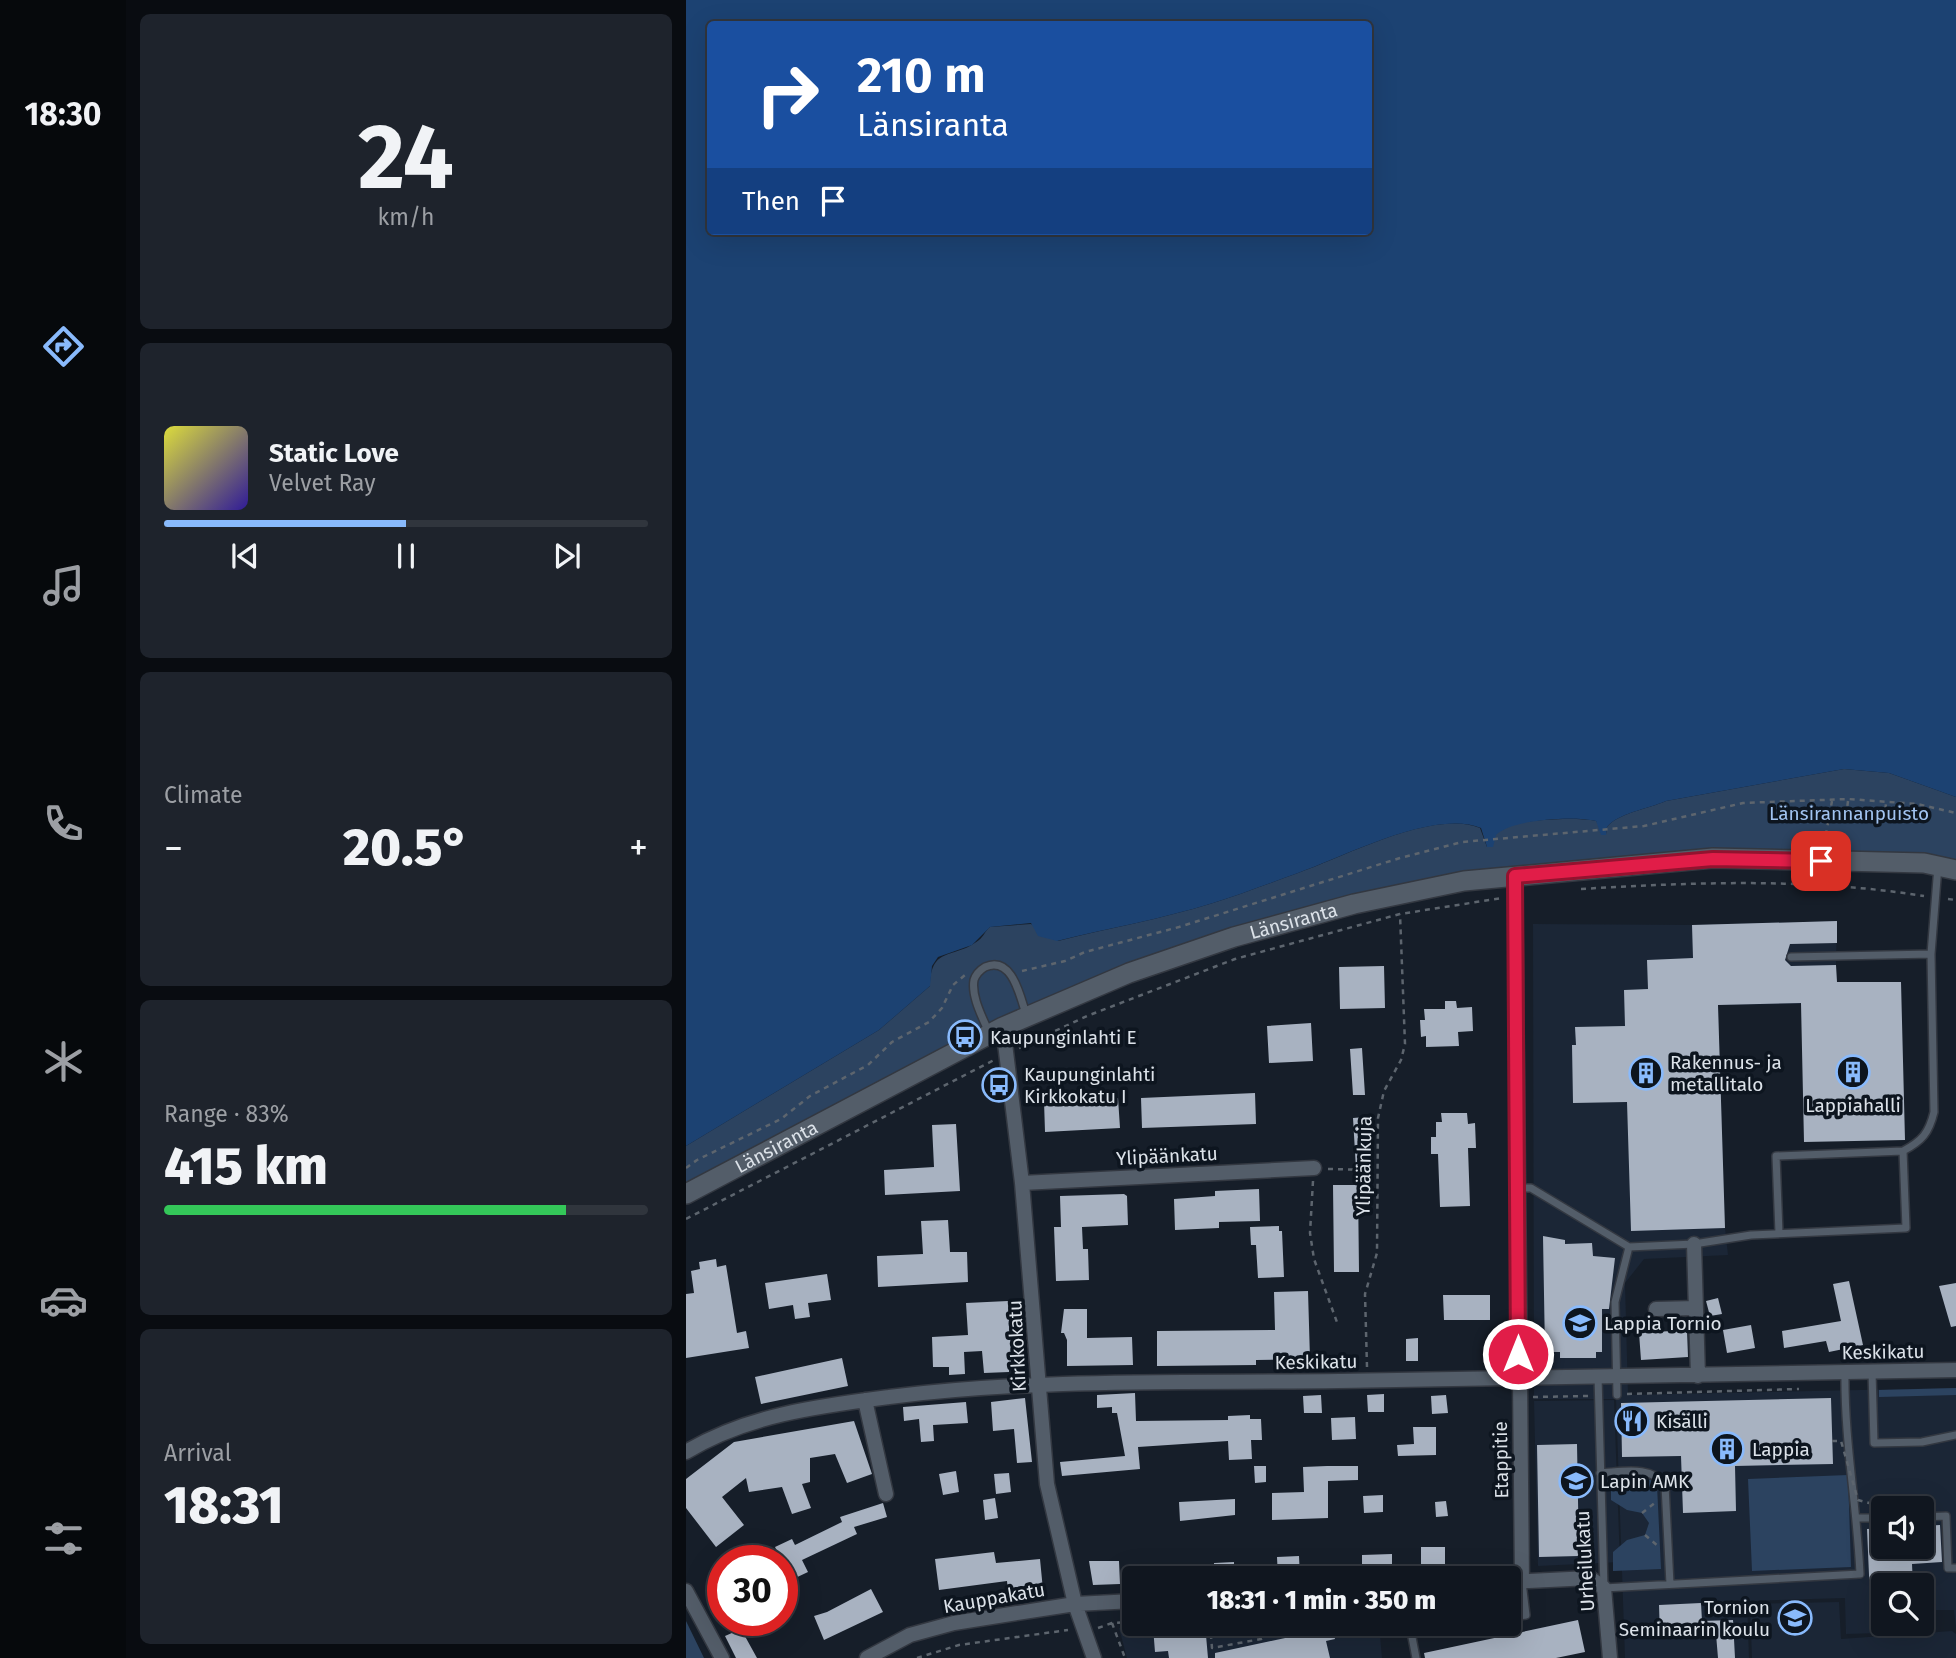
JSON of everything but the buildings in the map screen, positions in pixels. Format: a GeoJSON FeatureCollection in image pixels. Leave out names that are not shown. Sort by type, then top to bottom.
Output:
{"type":"FeatureCollection","features":[{"type":"Feature","properties":{"kind":"street","name":"Länsiranta"},"geometry":{"type":"LineString","coordinates":[[686,1194],[1027,1016],[1129,973],[1234,937],[1354,904],[1464,881],[1515,886],[1713,859],[1821,861],[1947,868]]}},
{"type":"Feature","properties":{"kind":"street","name":"Etappitie"},"geometry":{"type":"LineString","coordinates":[[1515,886],[1519,1397],[1516,1566]]}},
{"type":"Feature","properties":{"kind":"street","name":"Kirkkokatu"},"geometry":{"type":"LineString","coordinates":[[996,1030],[1007,1053],[1022,1183],[1047,1484],[1076,1604],[1094,1658]]}},
{"type":"Feature","properties":{"kind":"street","name":"Ylipäänkatu"},"geometry":{"type":"LineString","coordinates":[[1022,1183],[1314,1168]]}},
{"type":"Feature","properties":{"kind":"street"},"geometry":{"type":"LineString","coordinates":[[1694,1244],[1698,1376]]}},
{"type":"Feature","properties":{"kind":"street"},"geometry":{"type":"LineString","coordinates":[[1656,1309],[1696,1308]]}},
{"type":"Feature","properties":{"kind":"street","name":"Keskikatu"},"geometry":{"type":"LineString","coordinates":[[686,1452],[712,1436],[756,1420],[865,1400],[1038,1384],[1956,1370]]}},
{"type":"Feature","properties":{"kind":"street"},"geometry":{"type":"LineString","coordinates":[[865,1400],[887,1494]]}},
{"type":"Feature","properties":{"kind":"street"},"geometry":{"type":"LineString","coordinates":[[1521,1582],[1590,1578],[1604,1588]]}},
{"type":"Feature","properties":{"kind":"street","name":"Urheilukatu"},"geometry":{"type":"LineString","coordinates":[[1604,1588],[1610,1658]]}},
{"type":"Feature","properties":{"kind":"street"},"geometry":{"type":"LineString","coordinates":[[686,1591],[722,1658]]}},
{"type":"Feature","properties":{"kind":"street","name":"Kauppakatu"},"geometry":{"type":"LineString","coordinates":[[867,1658],[910,1635],[954,1623],[1076,1604],[1122,1602]]}},
{"type":"Feature","properties":{"kind":"lane"},"geometry":{"type":"LineString","coordinates":[[1779,1233],[1776,1156],[1903,1151],[1920,1142],[1930,1130],[1934,1112],[1931,954],[1935,898],[1947,868]]}},
{"type":"Feature","properties":{"kind":"lane"},"geometry":{"type":"LineString","coordinates":[[1791,957],[1931,954]]}},
{"type":"Feature","properties":{"kind":"lane"},"geometry":{"type":"LineString","coordinates":[[996,1030],[976,998],[974,981],[978,972],[995,965],[1010,973],[1027,1016]]}},
{"type":"Feature","properties":{"kind":"lane"},"geometry":{"type":"LineString","coordinates":[[1517,1188],[1531,1188],[1629,1247],[1694,1244],[1779,1233],[1906,1228],[1903,1151]]}},
{"type":"Feature","properties":{"kind":"lane"},"geometry":{"type":"LineString","coordinates":[[1617,1395],[1615,1302],[1629,1247]]}},
{"type":"Feature","properties":{"kind":"lane"},"geometry":{"type":"LineString","coordinates":[[1872,1371],[1874,1443],[1922,1443],[1956,1435]]}},
{"type":"Feature","properties":{"kind":"lane"},"geometry":{"type":"LineString","coordinates":[[1604,1588],[1860,1574],[1858,1518],[1848,1459],[1845,1372]]}},
{"type":"Feature","properties":{"kind":"lane","name":"Urheilukatu"},"geometry":{"type":"LineString","coordinates":[[1598,1377],[1604,1588]]}},
{"type":"Feature","properties":{"kind":"lane"},"geometry":{"type":"LineString","coordinates":[[1600,1473],[1645,1471],[1654,1474],[1665,1485],[1670,1584]]}},
{"type":"Feature","properties":{"kind":"lane"},"geometry":{"type":"LineString","coordinates":[[1934,1516],[1946,1516],[1948,1568],[1956,1568]]}},
{"type":"Feature","properties":{"kind":"lane"},"geometry":{"type":"LineString","coordinates":[[1858,1518],[1871,1518]]}},
{"type":"Feature","properties":{"kind":"lane"},"geometry":{"type":"LineString","coordinates":[[1521,1598],[1526,1615],[1521,1616]]}},
{"type":"Feature","properties":{"kind":"lane"},"geometry":{"type":"LineString","coordinates":[[1412,1636],[1416,1658]]}},
{"type":"Feature","properties":{"kind":"path"},"geometry":{"type":"LineString","coordinates":[[1848,799],[1847,809],[1885,813],[1886,803]]}},
{"type":"Feature","properties":{"kind":"path"},"geometry":{"type":"LineString","coordinates":[[1010,973],[1065,961],[1085,952],[1179,927],[1400,858],[1462,842],[1498,842],[1597,829],[1644,827],[1743,803],[1848,799],[1917,804],[1956,813]]}},
{"type":"Feature","properties":{"kind":"path"},"geometry":{"type":"LineString","coordinates":[[1821,861],[1832,800]]}},
{"type":"Feature","properties":{"kind":"path"},"geometry":{"type":"LineString","coordinates":[[1575,889],[1713,881],[1857,886],[1956,900]]}},
{"type":"Feature","properties":{"kind":"path"},"geometry":{"type":"LineString","coordinates":[[686,1219],[1007,1053],[1087,1016],[1235,960],[1400,914],[1515,886]]}},
{"type":"Feature","properties":{"kind":"path","name":"Ylipäänkuja"},"geometry":{"type":"LineString","coordinates":[[1367,1380],[1365,1294],[1377,1253],[1380,1100],[1401,1060],[1405,1044],[1400,914]]}},
{"type":"Feature","properties":{"kind":"path"},"geometry":{"type":"LineString","coordinates":[[686,1168],[781,1119],[810,1096],[869,1065],[892,1042],[929,1022],[942,1008],[953,985],[962,976],[978,972]]}},
{"type":"Feature","properties":{"kind":"path"},"geometry":{"type":"LineString","coordinates":[[1338,1325],[1314,1259],[1310,1233],[1314,1168],[1377,1170]]}},
{"type":"Feature","properties":{"kind":"path"},"geometry":{"type":"LineString","coordinates":[[1617,1395],[1805,1389]]}},
{"type":"Feature","properties":{"kind":"path"},"geometry":{"type":"LineString","coordinates":[[1519,1397],[1597,1395]]}},
{"type":"Feature","properties":{"kind":"path"},"geometry":{"type":"LineString","coordinates":[[1832,1441],[1841,1441],[1858,1500],[1871,1503]]}},
{"type":"Feature","properties":{"kind":"path"},"geometry":{"type":"LineString","coordinates":[[1112,1623],[1125,1658]]}},
{"type":"Feature","properties":{"kind":"path"},"geometry":{"type":"LineString","coordinates":[[916,1658],[959,1645],[1071,1630],[1084,1632],[1122,1623]]}},
{"type":"Feature","properties":{"kind":"path"},"geometry":{"type":"LineString","coordinates":[[1211,1636],[1212,1648],[1267,1636]]}},
{"type":"Feature","properties":{"kind":"shaded area"},"geometry":{"type":"Polygon","coordinates":[[[686,0],[1956,0],[1956,797],[1889,773],[1844,769],[1666,801],[1618,818],[1607,827],[1606,835],[1601,835],[1596,821],[1573,819],[1515,825],[1496,835],[1493,847],[1487,847],[1481,828],[1461,824],[1414,830],[1213,903],[1155,919],[1057,941],[1038,936],[1031,923],[990,927],[972,945],[938,957],[932,966],[930,986],[879,1030],[686,1146],[686,0]]]}},
{"type":"Feature","properties":{"kind":"shaded area","name":"Lappia Tornio"},"geometry":{"type":"Polygon","coordinates":[[[1837,921],[1836,965],[1800,983],[1801,1004],[1718,1005],[1728,1255],[1644,1259],[1625,1283],[1628,1395],[1956,1388],[1956,1628],[1954,1610],[1934,1610],[1934,1573],[1871,1573],[1871,1633],[1846,1634],[1845,1598],[1747,1601],[1749,1658],[1625,1658],[1616,1399],[1534,1399],[1533,924],[1692,925],[1837,921]]]}},
{"type":"Feature","properties":{"kind":"shaded area","name":"Lapin AMK"},"geometry":{"type":"Polygon","coordinates":[[[1614,1400],[1620,1562],[1538,1566],[1534,1401],[1614,1400]]]}},
{"type":"Feature","properties":{"kind":"shaded area","name":"Tornion Seminaarin koulu"},"geometry":{"type":"Polygon","coordinates":[[[1839,1602],[1841,1639],[1934,1636],[1934,1632],[1952,1631],[1956,1634],[1956,1658],[1752,1658],[1750,1604],[1839,1602]]]}},
{"type":"Feature","properties":{"kind":"shaded area"},"geometry":{"type":"Polygon","coordinates":[[[1119,1628],[1122,1628],[1122,1636],[1380,1636],[1382,1658],[1127,1658],[1119,1628]]]}},
{"type":"Feature","properties":{"kind":"green space","name":"Länsirannanpuisto"},"geometry":{"type":"Polygon","coordinates":[[[1844,769],[1889,773],[1956,797],[1956,867],[1925,859],[1464,876],[1130,967],[686,1189],[686,1146],[879,1030],[930,986],[931,973],[939,959],[970,946],[990,927],[1031,924],[1058,941],[1213,903],[1414,830],[1460,824],[1480,828],[1487,847],[1501,829],[1533,821],[1596,821],[1606,834],[1607,827],[1618,818],[1666,801],[1844,769]]]}},
{"type":"Feature","properties":{"kind":"green space"},"geometry":{"type":"Polygon","coordinates":[[[1956,1388],[1956,1395],[1879,1397],[1879,1390],[1956,1388]]]}},
{"type":"Feature","properties":{"kind":"green space"},"geometry":{"type":"Polygon","coordinates":[[[1848,1475],[1851,1567],[1752,1571],[1748,1479],[1848,1475]]]}},
{"type":"Feature","properties":{"kind":"green space"},"geometry":{"type":"Polygon","coordinates":[[[1644,1479],[1657,1485],[1661,1569],[1613,1571],[1613,1552],[1627,1540],[1645,1535],[1649,1523],[1642,1513],[1627,1510],[1611,1500],[1611,1480],[1644,1479]]]}},
{"type":"Feature","properties":{"kind":"green space"},"geometry":{"type":"Polygon","coordinates":[[[686,1621],[704,1658],[686,1658],[686,1621]]]}},
{"type":"Feature","properties":{"kind":"place","name":"Kaupunginlahti E"},"geometry":{"type":"Point","coordinates":[965,1037]}},
{"type":"Feature","properties":{"kind":"place","name":"Lappiahalli"},"geometry":{"type":"Point","coordinates":[1853,1072]}},
{"type":"Feature","properties":{"kind":"place","name":"Rakennus- ja metallitalo"},"geometry":{"type":"Point","coordinates":[1646,1073]}},
{"type":"Feature","properties":{"kind":"place","name":"Kaupunginlahti Kirkkokatu I"},"geometry":{"type":"Point","coordinates":[999,1085]}},
{"type":"Feature","properties":{"kind":"place","name":"Lappia Tornio"},"geometry":{"type":"Point","coordinates":[1580,1323]}},
{"type":"Feature","properties":{"kind":"place","name":"Kisälli"},"geometry":{"type":"Point","coordinates":[1632,1421]}},
{"type":"Feature","properties":{"kind":"place","name":"Lappia"},"geometry":{"type":"Point","coordinates":[1727,1449]}},
{"type":"Feature","properties":{"kind":"place","name":"Lapin AMK"},"geometry":{"type":"Point","coordinates":[1576,1481]}},
{"type":"Feature","properties":{"kind":"place","name":"Tornion Seminaarin koulu"},"geometry":{"type":"Point","coordinates":[1795,1618]}},
{"type":"Feature","properties":{"kind":"route"},"geometry":{"type":"LineString","coordinates":[[1518,1354],[1515,876],[1713,859],[1821,861]]}}]}
